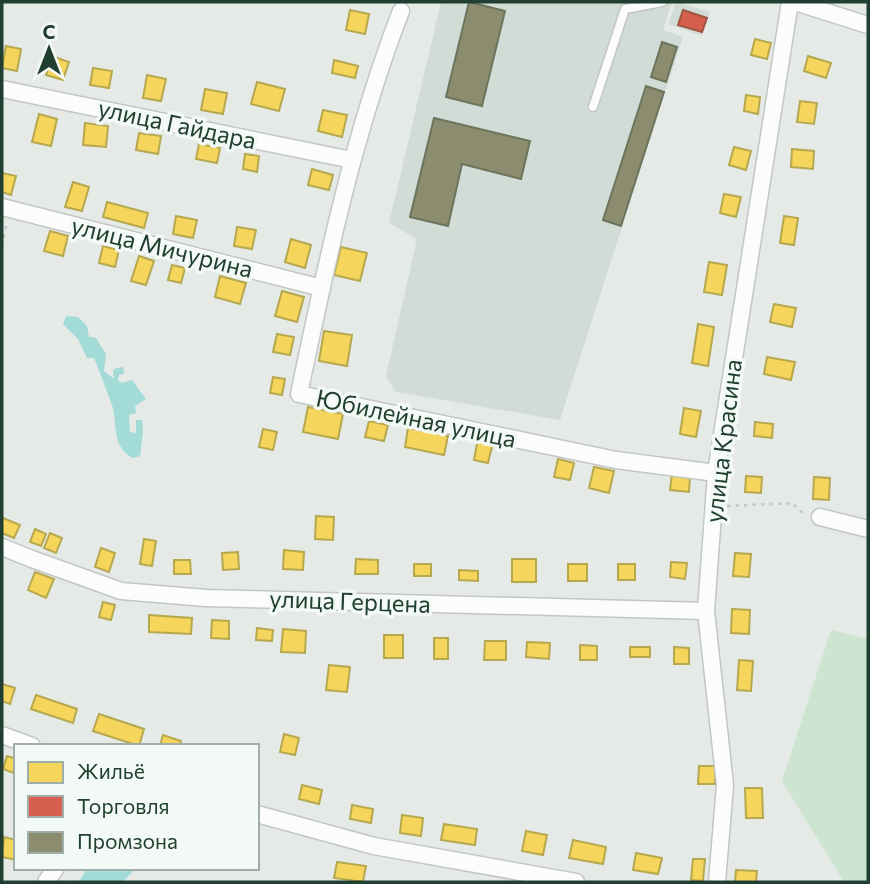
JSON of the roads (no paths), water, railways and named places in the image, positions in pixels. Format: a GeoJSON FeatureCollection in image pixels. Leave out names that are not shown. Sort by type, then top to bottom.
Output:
{"type":"FeatureCollection","features":[{"type":"Feature","properties":{"kind":"street"},"geometry":{"type":"LineString","coordinates":[[793,2],[868,25]]}},
{"type":"Feature","properties":{"kind":"street","name":"улица Красина"},"geometry":{"type":"LineString","coordinates":[[717,882],[725,785],[706,611],[716,473],[793,2]]}},
{"type":"Feature","properties":{"kind":"street","name":"Юбилейная улица"},"geometry":{"type":"LineString","coordinates":[[402,7],[352,160],[299,394],[616,460],[716,473]]}},
{"type":"Feature","properties":{"kind":"street","name":"улица Гайдара"},"geometry":{"type":"LineString","coordinates":[[2,89],[352,160]]}},
{"type":"Feature","properties":{"kind":"street","name":"улица Мичурина"},"geometry":{"type":"LineString","coordinates":[[6,208],[322,288]]}},
{"type":"Feature","properties":{"kind":"street"},"geometry":{"type":"LineString","coordinates":[[820,517],[868,529]]}},
{"type":"Feature","properties":{"kind":"street","name":"улица Герцена"},"geometry":{"type":"LineString","coordinates":[[2,547],[121,591],[206,598],[706,611]]}},
{"type":"Feature","properties":{"kind":"street"},"geometry":{"type":"LineString","coordinates":[[2,735],[27,744]]}},
{"type":"Feature","properties":{"kind":"street"},"geometry":{"type":"LineString","coordinates":[[259,815],[374,846],[576,882]]}},
{"type":"Feature","properties":{"kind":"lane"},"geometry":{"type":"LineString","coordinates":[[593,107],[625,9],[662,2]]}},
{"type":"Feature","properties":{"kind":"water"},"geometry":{"type":"Polygon","coordinates":[[[66,316],[78,317],[87,326],[89,337],[96,338],[106,354],[104,371],[114,379],[113,371],[123,367],[124,374],[119,375],[118,380],[122,383],[132,380],[146,399],[135,406],[136,413],[129,415],[130,432],[136,433],[136,420],[142,420],[140,456],[133,458],[121,448],[112,405],[94,358],[87,358],[78,339],[63,324],[66,316]]]}},
{"type":"Feature","properties":{"kind":"water"},"geometry":{"type":"Polygon","coordinates":[[[86,870],[134,870],[123,882],[79,882],[86,870]]]}}]}
